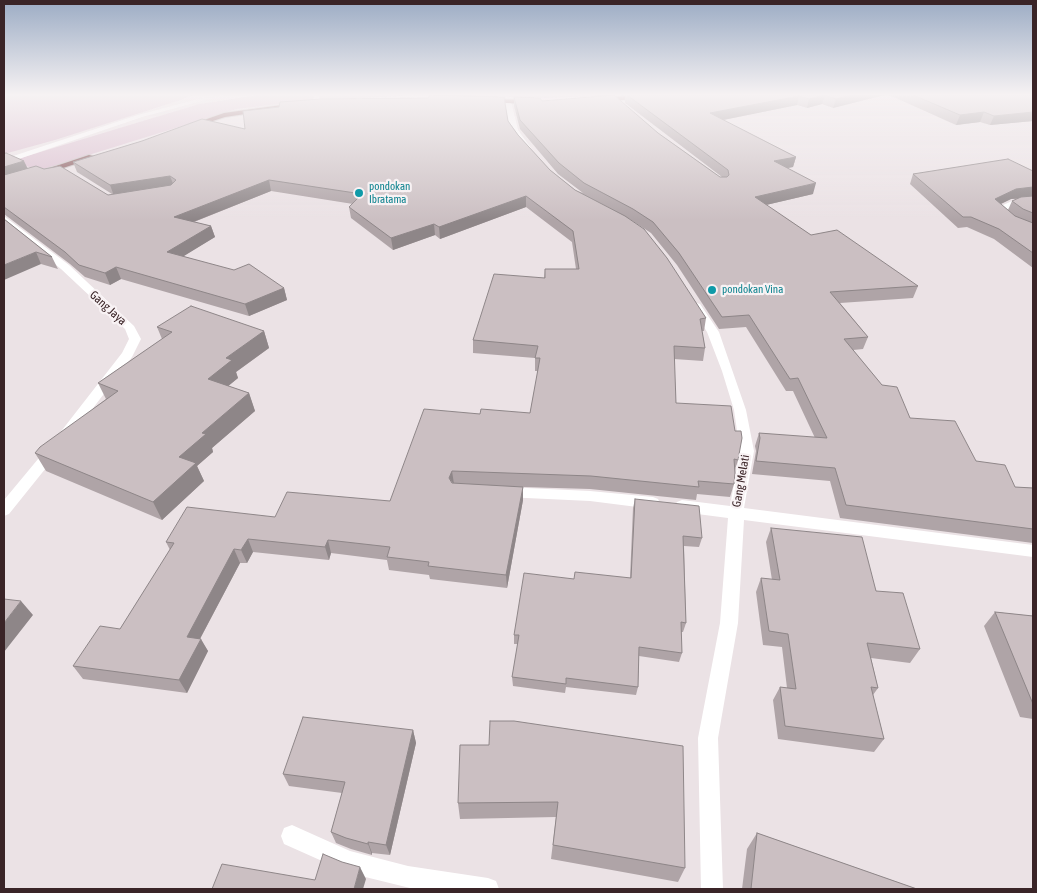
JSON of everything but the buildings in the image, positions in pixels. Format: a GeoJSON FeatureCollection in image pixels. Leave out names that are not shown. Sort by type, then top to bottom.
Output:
{"type":"FeatureCollection","features":[{"type":"Feature","properties":{"kind":"highway"},"geometry":{"type":"LineString","coordinates":[[41,173],[64,169],[97,156]]}},
{"type":"Feature","properties":{"kind":"street"},"geometry":{"type":"LineString","coordinates":[[4,162],[79,137]]}},
{"type":"Feature","properties":{"kind":"street"},"geometry":{"type":"LineString","coordinates":[[518,137],[541,164]]}},
{"type":"Feature","properties":{"kind":"street"},"geometry":{"type":"LineString","coordinates":[[1033,201],[1015,202],[996,210],[1014,224],[1033,231]]}},
{"type":"Feature","properties":{"kind":"street","name":"Gang Jaya"},"geometry":{"type":"LineString","coordinates":[[4,219],[65,268],[130,328],[135,339],[128,354],[4,510]]}},
{"type":"Feature","properties":{"kind":"street","name":"Gang Melati"},"geometry":{"type":"LineString","coordinates":[[690,297],[713,332],[740,410],[747,451],[736,512],[728,623],[708,738],[712,889]]}},
{"type":"Feature","properties":{"kind":"street"},"geometry":{"type":"LineString","coordinates":[[487,491],[590,496],[736,512],[1033,551]]}},
{"type":"Feature","properties":{"kind":"street"},"geometry":{"type":"LineString","coordinates":[[292,836],[349,862],[408,877],[488,889]]}},
{"type":"Feature","properties":{"kind":"shaded area"},"geometry":{"type":"Polygon","coordinates":[[[4,137],[65,137],[55,140],[4,154],[4,137]]]}},
{"type":"Feature","properties":{"kind":"shaded area"},"geometry":{"type":"Polygon","coordinates":[[[91,137],[148,137],[37,171],[14,160],[91,137]]]}},
{"type":"Feature","properties":{"kind":"place","name":"pondokan Ibratama"},"geometry":{"type":"Point","coordinates":[359,193]}},
{"type":"Feature","properties":{"kind":"place","name":"pondokan Vina"},"geometry":{"type":"Point","coordinates":[712,290]}}]}
